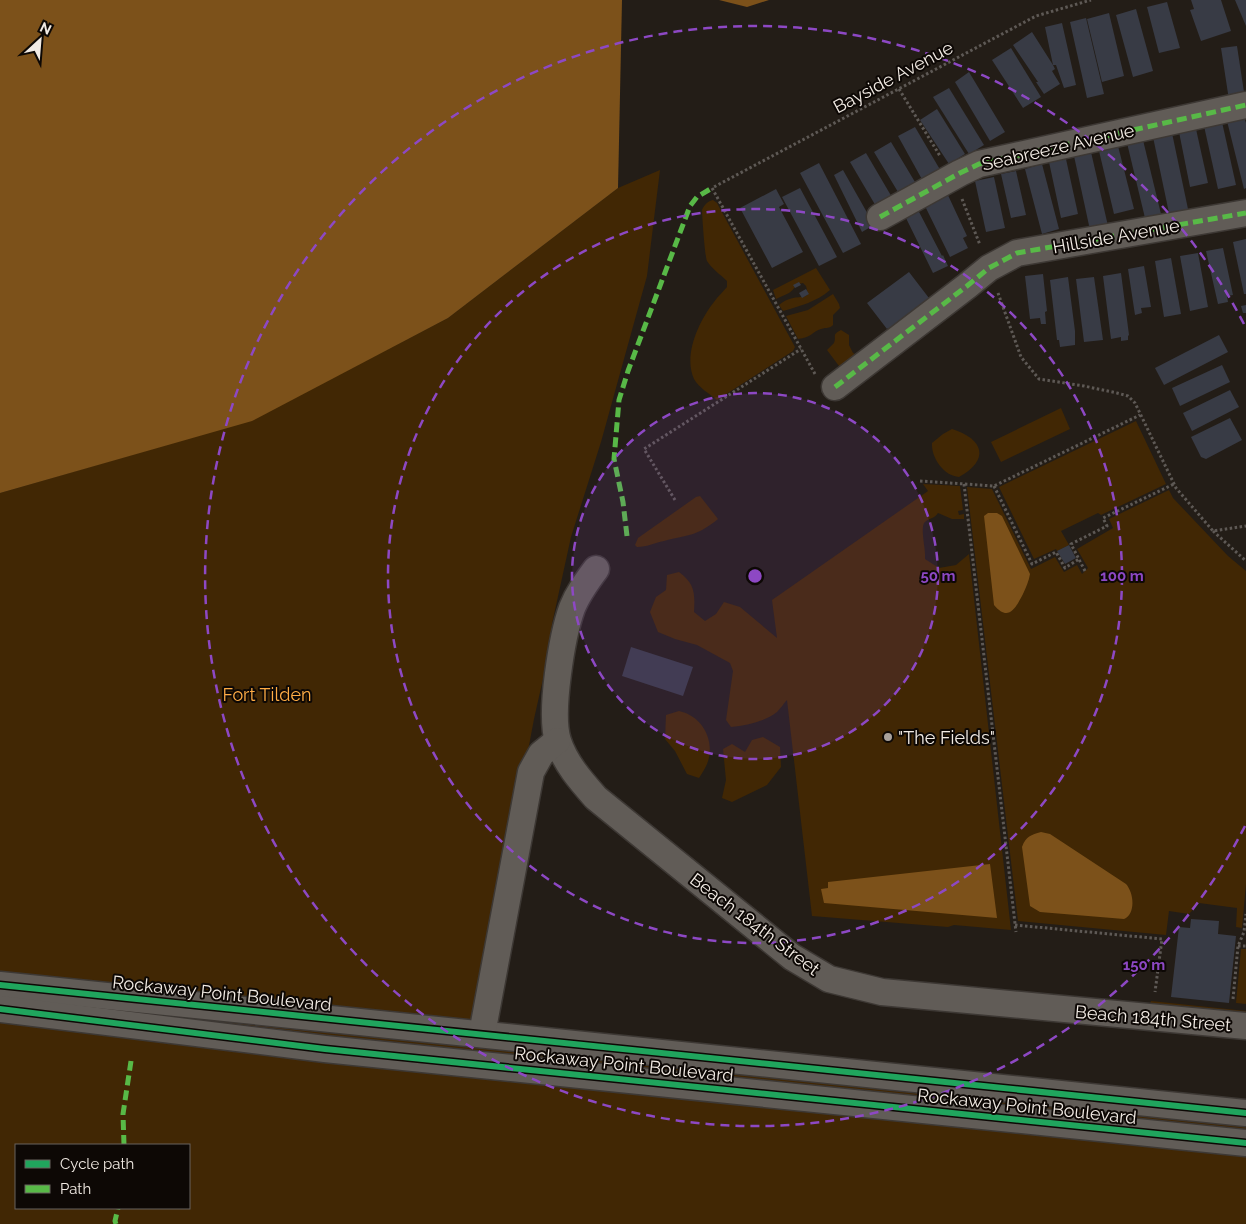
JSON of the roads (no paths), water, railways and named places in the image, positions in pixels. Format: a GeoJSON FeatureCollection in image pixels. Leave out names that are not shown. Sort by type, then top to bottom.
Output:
{"type":"FeatureCollection","features":[{"type":"Feature","properties":{"kind":"street","name":"Seabreeze Avenue"},"geometry":{"type":"LineString","coordinates":[[880,217],[979,164],[1246,104]]}},
{"type":"Feature","properties":{"kind":"street","name":"Hillside Avenue"},"geometry":{"type":"LineString","coordinates":[[835,387],[989,268],[1017,253],[1246,213]]}},
{"type":"Feature","properties":{"kind":"street","name":"Beach 184th Street"},"geometry":{"type":"LineString","coordinates":[[596,569],[582,588],[572,608],[560,656],[554,716],[558,741],[569,766],[596,798],[792,957],[829,979],[855,987],[882,992],[1239,1016]]}},
{"type":"Feature","properties":{"kind":"street"},"geometry":{"type":"LineString","coordinates":[[482,1034],[531,772],[541,754],[558,741]]}},
{"type":"Feature","properties":{"kind":"street","name":"Rockaway Point Boulevard"},"geometry":{"type":"LineString","coordinates":[[0,985],[1246,1113]]}},
{"type":"Feature","properties":{"kind":"street","name":"Rockaway Point Boulevard"},"geometry":{"type":"LineString","coordinates":[[0,1009],[278,1043],[1246,1143]]}},
{"type":"Feature","properties":{"kind":"street"},"geometry":{"type":"LineString","coordinates":[[530,1070],[534,1040]]}},
{"type":"Feature","properties":{"kind":"place","name":"\"The Fields\""},"geometry":{"type":"Point","coordinates":[888,737]}},
{"type":"Feature","properties":{"kind":"park label","name":"Fort Tilden"},"geometry":{"type":"Point","coordinates":[267,694]}}]}
